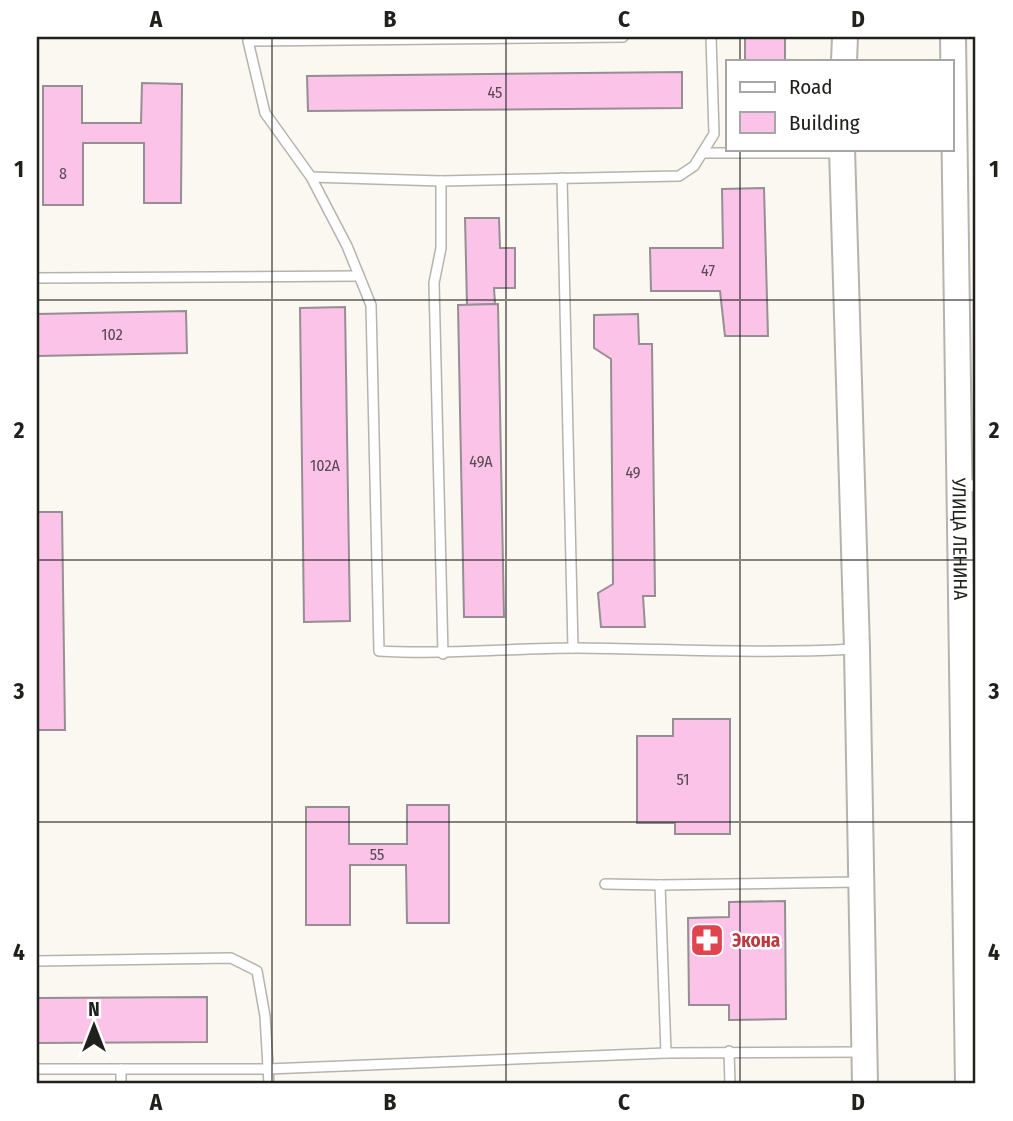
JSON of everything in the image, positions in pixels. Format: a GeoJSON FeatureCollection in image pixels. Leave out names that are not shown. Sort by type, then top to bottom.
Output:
{"type":"FeatureCollection","features":[{"type":"Feature","properties":{"kind":"street"},"geometry":{"type":"LineString","coordinates":[[844,60],[845,37]]}},
{"type":"Feature","properties":{"kind":"street","name":"УЛИЦА ЛЕНИНА"},"geometry":{"type":"LineString","coordinates":[[953,37],[954,60]]}},
{"type":"Feature","properties":{"kind":"street","name":"УЛИЦА ЛЕНИНА"},"geometry":{"type":"LineString","coordinates":[[954,69],[967,489],[968,1084]]}},
{"type":"Feature","properties":{"kind":"street"},"geometry":{"type":"LineString","coordinates":[[842,151],[857,649],[865,1084]]}},
{"type":"Feature","properties":{"kind":"lane"},"geometry":{"type":"LineString","coordinates":[[623,37],[247,39],[265,113],[311,177],[371,305],[379,652],[443,654],[573,648],[814,651],[857,649]]}},
{"type":"Feature","properties":{"kind":"lane"},"geometry":{"type":"LineString","coordinates":[[311,177],[441,181],[680,176],[694,166],[705,153],[714,134],[711,37]]}},
{"type":"Feature","properties":{"kind":"lane"},"geometry":{"type":"LineString","coordinates":[[705,153],[842,151]]}},
{"type":"Feature","properties":{"kind":"lane"},"geometry":{"type":"LineString","coordinates":[[562,178],[573,648]]}},
{"type":"Feature","properties":{"kind":"lane"},"geometry":{"type":"LineString","coordinates":[[441,181],[441,248],[434,283],[443,654]]}},
{"type":"Feature","properties":{"kind":"lane"},"geometry":{"type":"LineString","coordinates":[[37,278],[359,276]]}},
{"type":"Feature","properties":{"kind":"lane"},"geometry":{"type":"LineString","coordinates":[[605,884],[861,882]]}},
{"type":"Feature","properties":{"kind":"lane"},"geometry":{"type":"LineString","coordinates":[[660,885],[666,1053]]}},
{"type":"Feature","properties":{"kind":"lane"},"geometry":{"type":"LineString","coordinates":[[37,961],[231,958],[257,971],[265,1016],[269,1084]]}},
{"type":"Feature","properties":{"kind":"lane"},"geometry":{"type":"LineString","coordinates":[[729,1051],[730,1084]]}},
{"type":"Feature","properties":{"kind":"lane"},"geometry":{"type":"LineString","coordinates":[[37,1069],[268,1069],[729,1051],[864,1052]]}},
{"type":"Feature","properties":{"kind":"lane"},"geometry":{"type":"LineString","coordinates":[[121,1069],[121,1084]]}},
{"type":"Feature","properties":{"kind":"building"},"geometry":{"type":"Polygon","coordinates":[[[745,37],[785,37],[785,60],[745,60],[745,37]]]}},
{"type":"Feature","properties":{"kind":"building"},"geometry":{"type":"Polygon","coordinates":[[[682,72],[682,108],[308,111],[307,76],[682,72]]]}},
{"type":"Feature","properties":{"kind":"building"},"geometry":{"type":"Polygon","coordinates":[[[142,83],[182,84],[181,203],[144,203],[144,143],[83,143],[83,205],[43,205],[43,86],[82,86],[82,123],[141,123],[142,83]]]}},
{"type":"Feature","properties":{"kind":"building"},"geometry":{"type":"Polygon","coordinates":[[[764,188],[768,336],[725,336],[720,291],[651,291],[650,248],[723,248],[722,189],[764,188]]]}},
{"type":"Feature","properties":{"kind":"building"},"geometry":{"type":"Polygon","coordinates":[[[465,218],[499,218],[500,248],[515,248],[515,288],[494,288],[495,304],[467,305],[465,218]]]}},
{"type":"Feature","properties":{"kind":"building"},"geometry":{"type":"Polygon","coordinates":[[[498,304],[504,617],[464,617],[458,305],[498,304]]]}},
{"type":"Feature","properties":{"kind":"building"},"geometry":{"type":"Polygon","coordinates":[[[345,307],[350,621],[304,622],[300,308],[345,307]]]}},
{"type":"Feature","properties":{"kind":"building"},"geometry":{"type":"Polygon","coordinates":[[[186,311],[187,353],[37,356],[37,314],[186,311]]]}},
{"type":"Feature","properties":{"kind":"building"},"geometry":{"type":"Polygon","coordinates":[[[638,314],[639,344],[652,344],[655,596],[643,596],[645,627],[601,627],[598,593],[613,584],[611,359],[594,348],[594,315],[638,314]]]}},
{"type":"Feature","properties":{"kind":"building"},"geometry":{"type":"Polygon","coordinates":[[[37,512],[62,512],[65,730],[37,730],[37,512]]]}},
{"type":"Feature","properties":{"kind":"building"},"geometry":{"type":"Polygon","coordinates":[[[673,719],[730,719],[730,834],[675,834],[675,823],[637,823],[637,736],[673,736],[673,719]]]}},
{"type":"Feature","properties":{"kind":"building"},"geometry":{"type":"Polygon","coordinates":[[[407,805],[449,805],[449,923],[407,923],[406,865],[350,865],[350,925],[306,925],[306,807],[349,807],[349,844],[407,844],[407,805]]]}},
{"type":"Feature","properties":{"kind":"building"},"geometry":{"type":"Polygon","coordinates":[[[785,901],[786,1019],[729,1020],[729,1005],[689,1005],[688,918],[729,917],[729,902],[785,901]]]}},
{"type":"Feature","properties":{"kind":"building"},"geometry":{"type":"Polygon","coordinates":[[[207,997],[207,1042],[37,1043],[37,998],[207,997]]]}},
{"type":"Feature","properties":{"kind":"place","name":"Экона"},"geometry":{"type":"Point","coordinates":[707,940]}}]}
